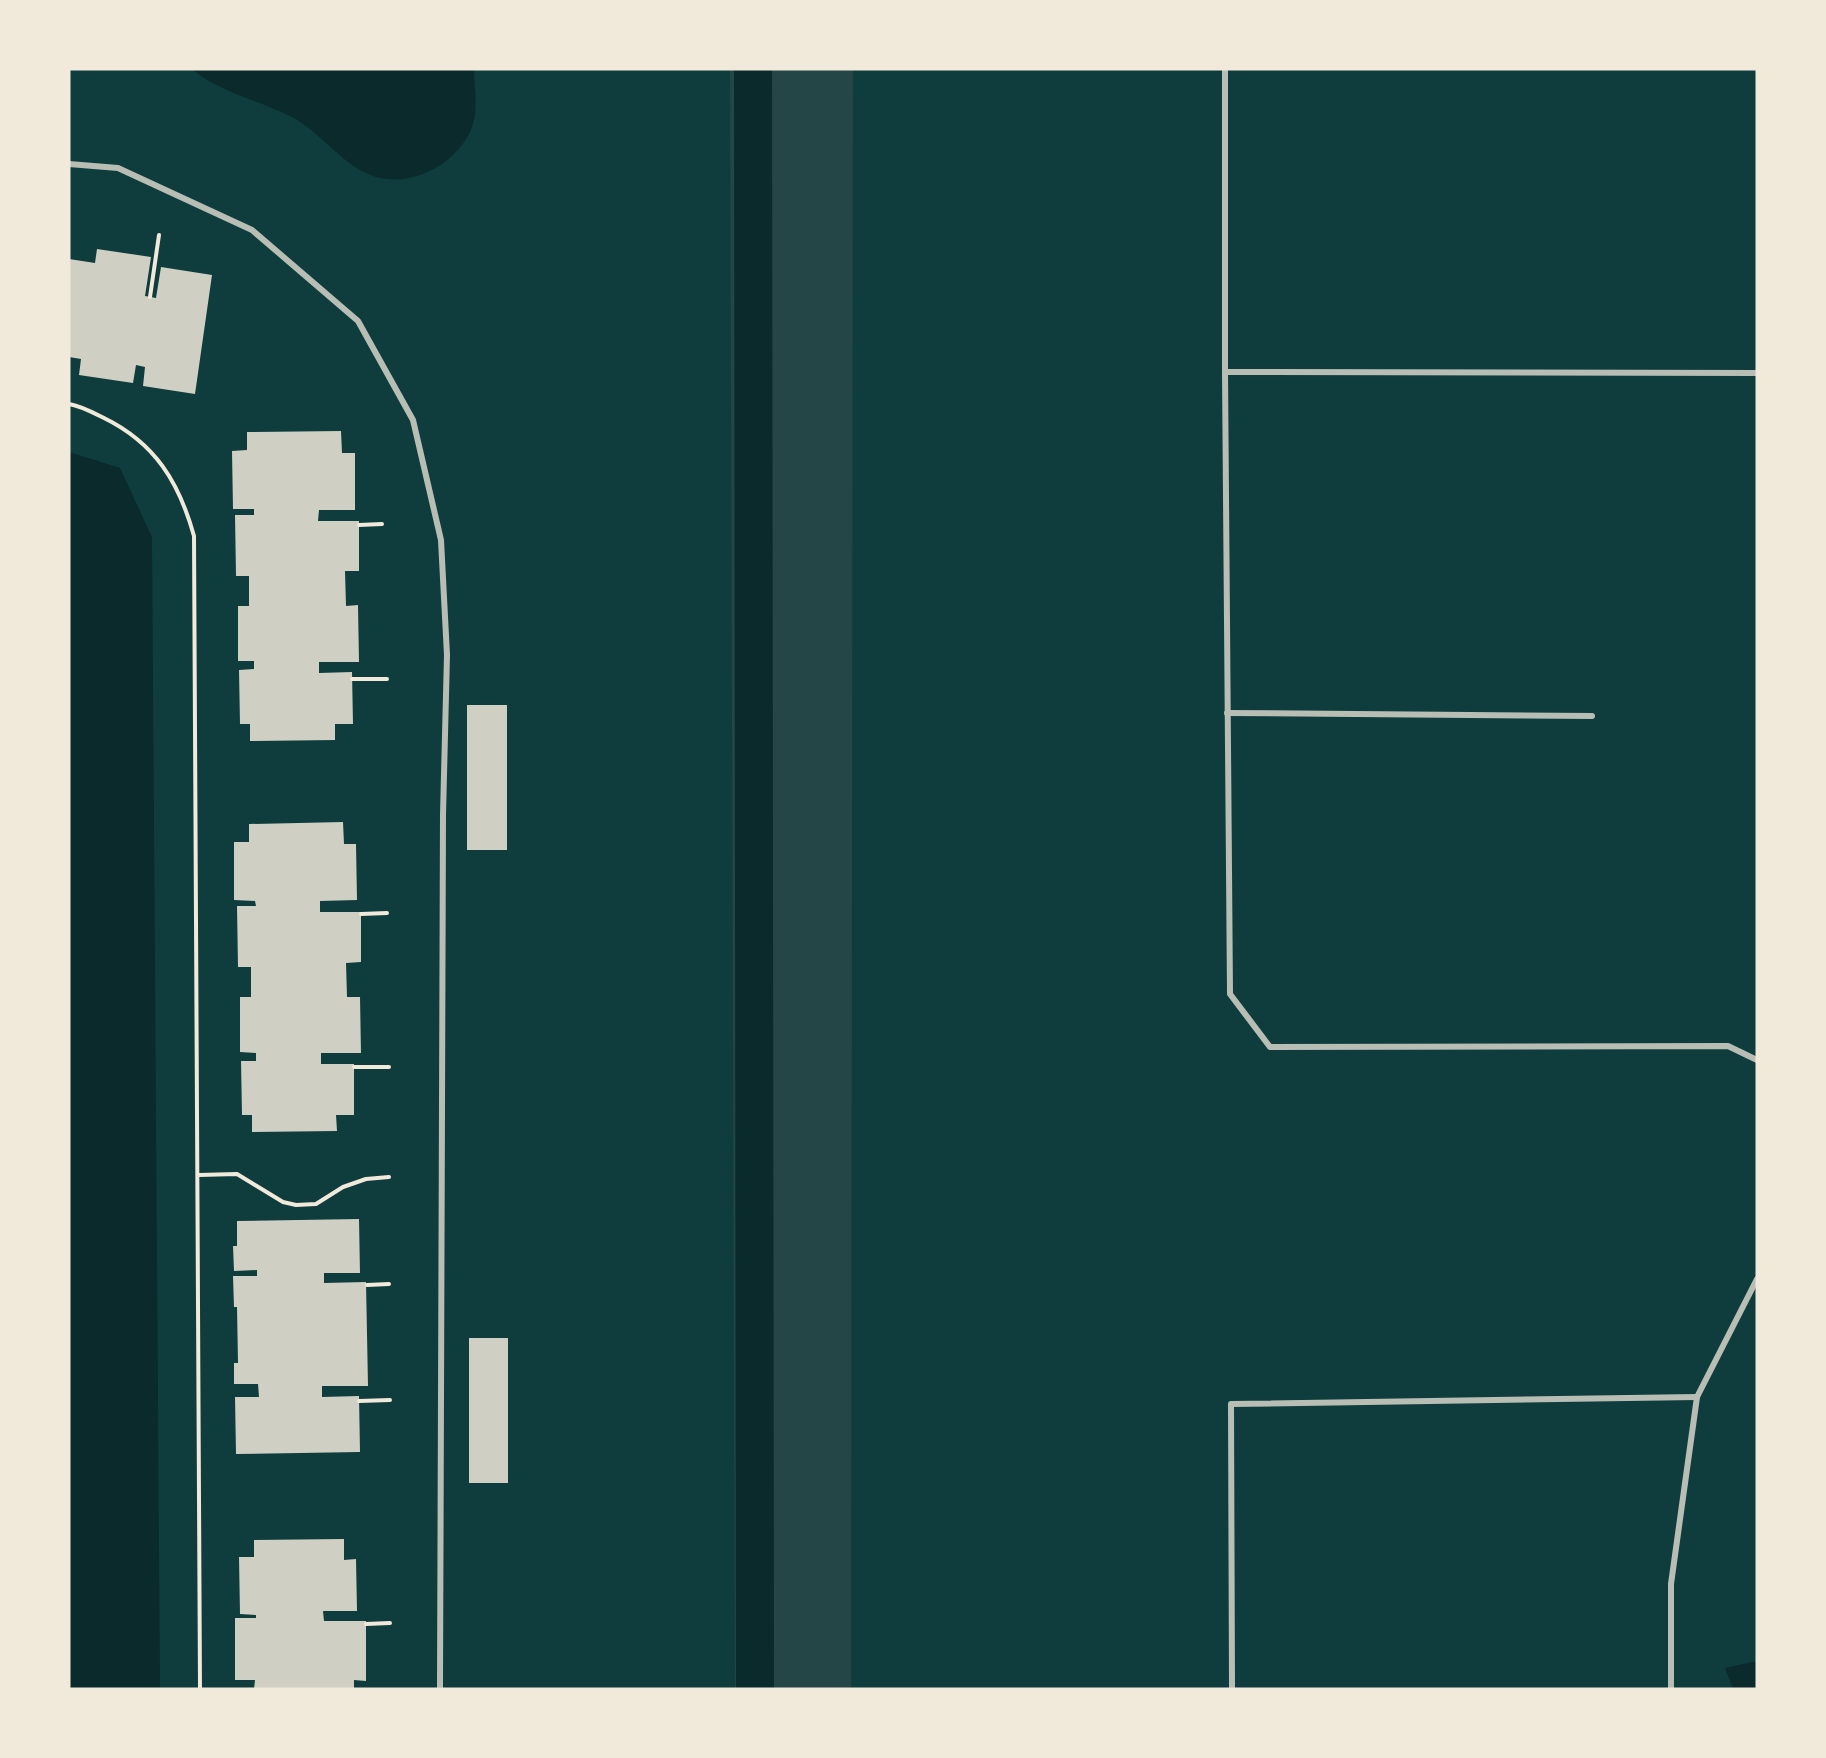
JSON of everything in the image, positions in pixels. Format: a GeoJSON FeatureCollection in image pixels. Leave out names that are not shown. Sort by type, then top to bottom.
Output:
{"type":"FeatureCollection","features":[{"type":"Feature","properties":{"kind":"street"},"geometry":{"type":"LineString","coordinates":[[1226,69],[1225,372],[1230,994],[1270,1047],[1728,1046],[1757,1060]]}},
{"type":"Feature","properties":{"kind":"street"},"geometry":{"type":"LineString","coordinates":[[69,164],[118,168],[252,230],[358,321],[413,420],[441,540],[447,655],[443,839],[440,1689]]}},
{"type":"Feature","properties":{"kind":"street"},"geometry":{"type":"LineString","coordinates":[[1225,372],[1757,373]]}},
{"type":"Feature","properties":{"kind":"street"},"geometry":{"type":"LineString","coordinates":[[1227,713],[1592,716]]}},
{"type":"Feature","properties":{"kind":"street"},"geometry":{"type":"LineString","coordinates":[[1671,1689],[1671,1584],[1697,1397],[1757,1279]]}},
{"type":"Feature","properties":{"kind":"street"},"geometry":{"type":"LineString","coordinates":[[1232,1689],[1231,1404],[1697,1397]]}},
{"type":"Feature","properties":{"kind":"path"},"geometry":{"type":"LineString","coordinates":[[150,297],[159,235]]}},
{"type":"Feature","properties":{"kind":"path"},"geometry":{"type":"LineString","coordinates":[[69,404],[106,419],[139,438],[161,463],[184,501],[194,536],[200,1689]]}},
{"type":"Feature","properties":{"kind":"path"},"geometry":{"type":"LineString","coordinates":[[359,525],[382,524]]}},
{"type":"Feature","properties":{"kind":"path"},"geometry":{"type":"LineString","coordinates":[[352,679],[387,679]]}},
{"type":"Feature","properties":{"kind":"path"},"geometry":{"type":"LineString","coordinates":[[361,914],[387,913]]}},
{"type":"Feature","properties":{"kind":"path"},"geometry":{"type":"LineString","coordinates":[[354,1067],[389,1067]]}},
{"type":"Feature","properties":{"kind":"path"},"geometry":{"type":"LineString","coordinates":[[199,1175],[237,1174],[283,1203],[296,1205],[316,1203],[343,1187],[366,1179],[389,1177]]}},
{"type":"Feature","properties":{"kind":"path"},"geometry":{"type":"LineString","coordinates":[[366,1285],[389,1284]]}},
{"type":"Feature","properties":{"kind":"path"},"geometry":{"type":"LineString","coordinates":[[359,1401],[390,1400]]}},
{"type":"Feature","properties":{"kind":"path"},"geometry":{"type":"LineString","coordinates":[[366,1624],[390,1623]]}},
{"type":"Feature","properties":{"kind":"shaded area"},"geometry":{"type":"Polygon","coordinates":[[[192,69],[474,69],[475,115],[470,132],[449,159],[417,176],[400,179],[382,178],[356,168],[294,118],[228,91],[192,69]]]}},
{"type":"Feature","properties":{"kind":"shaded area"},"geometry":{"type":"Polygon","coordinates":[[[730,69],[853,69],[851,1689],[735,1689],[730,69]]]}},
{"type":"Feature","properties":{"kind":"shaded area"},"geometry":{"type":"Polygon","coordinates":[[[69,452],[120,468],[152,537],[160,1689],[69,1689],[69,452]]]}},
{"type":"Feature","properties":{"kind":"shaded area"},"geometry":{"type":"Polygon","coordinates":[[[1757,1661],[1757,1689],[1733,1689],[1725,1668],[1757,1661]]]}},
{"type":"Feature","properties":{"kind":"building"},"geometry":{"type":"Polygon","coordinates":[[[97,249],[151,257],[145,296],[156,298],[161,267],[212,275],[195,394],[143,386],[145,367],[136,365],[133,383],[79,375],[81,359],[69,357],[69,259],[95,263],[97,249]]]}},
{"type":"Feature","properties":{"kind":"building"},"geometry":{"type":"Polygon","coordinates":[[[341,431],[342,453],[355,453],[355,510],[319,510],[318,521],[359,521],[359,571],[345,571],[346,606],[358,605],[359,662],[319,662],[319,673],[352,672],[353,724],[335,724],[335,740],[250,741],[250,724],[240,724],[239,670],[254,669],[254,661],[238,661],[238,606],[249,606],[249,576],[236,576],[235,515],[254,515],[254,509],[233,509],[232,451],[247,450],[247,432],[341,431]]]}},
{"type":"Feature","properties":{"kind":"building"},"geometry":{"type":"Polygon","coordinates":[[[467,705],[507,705],[507,850],[467,850],[467,705]]]}},
{"type":"Feature","properties":{"kind":"building"},"geometry":{"type":"Polygon","coordinates":[[[343,822],[344,844],[356,844],[357,900],[320,901],[320,912],[361,912],[361,962],[346,963],[347,997],[360,997],[361,1053],[321,1053],[321,1064],[354,1064],[354,1115],[336,1115],[337,1131],[252,1132],[252,1115],[242,1115],[241,1061],[256,1061],[256,1053],[240,1052],[240,997],[251,997],[251,967],[238,967],[237,906],[256,906],[255,901],[234,900],[234,842],[249,842],[249,824],[343,822]]]}},
{"type":"Feature","properties":{"kind":"building"},"geometry":{"type":"Polygon","coordinates":[[[359,1219],[360,1273],[324,1273],[324,1283],[366,1282],[368,1386],[322,1386],[322,1397],[359,1396],[360,1452],[236,1454],[235,1397],[259,1397],[258,1384],[234,1384],[234,1363],[238,1363],[237,1307],[234,1307],[233,1276],[257,1276],[257,1270],[234,1271],[233,1246],[237,1246],[237,1221],[359,1219]]]}},
{"type":"Feature","properties":{"kind":"building"},"geometry":{"type":"Polygon","coordinates":[[[469,1338],[508,1338],[508,1483],[469,1483],[469,1338]]]}},
{"type":"Feature","properties":{"kind":"building"},"geometry":{"type":"Polygon","coordinates":[[[344,1539],[344,1560],[356,1559],[357,1611],[323,1611],[324,1621],[366,1621],[366,1681],[354,1680],[354,1689],[254,1689],[255,1680],[235,1680],[235,1618],[256,1618],[256,1615],[240,1614],[239,1557],[254,1557],[254,1540],[344,1539]]]}},
{"type":"Feature","properties":{"kind":"waterway"},"geometry":{"type":"LineString","coordinates":[[753,69],[755,1689]]}}]}
